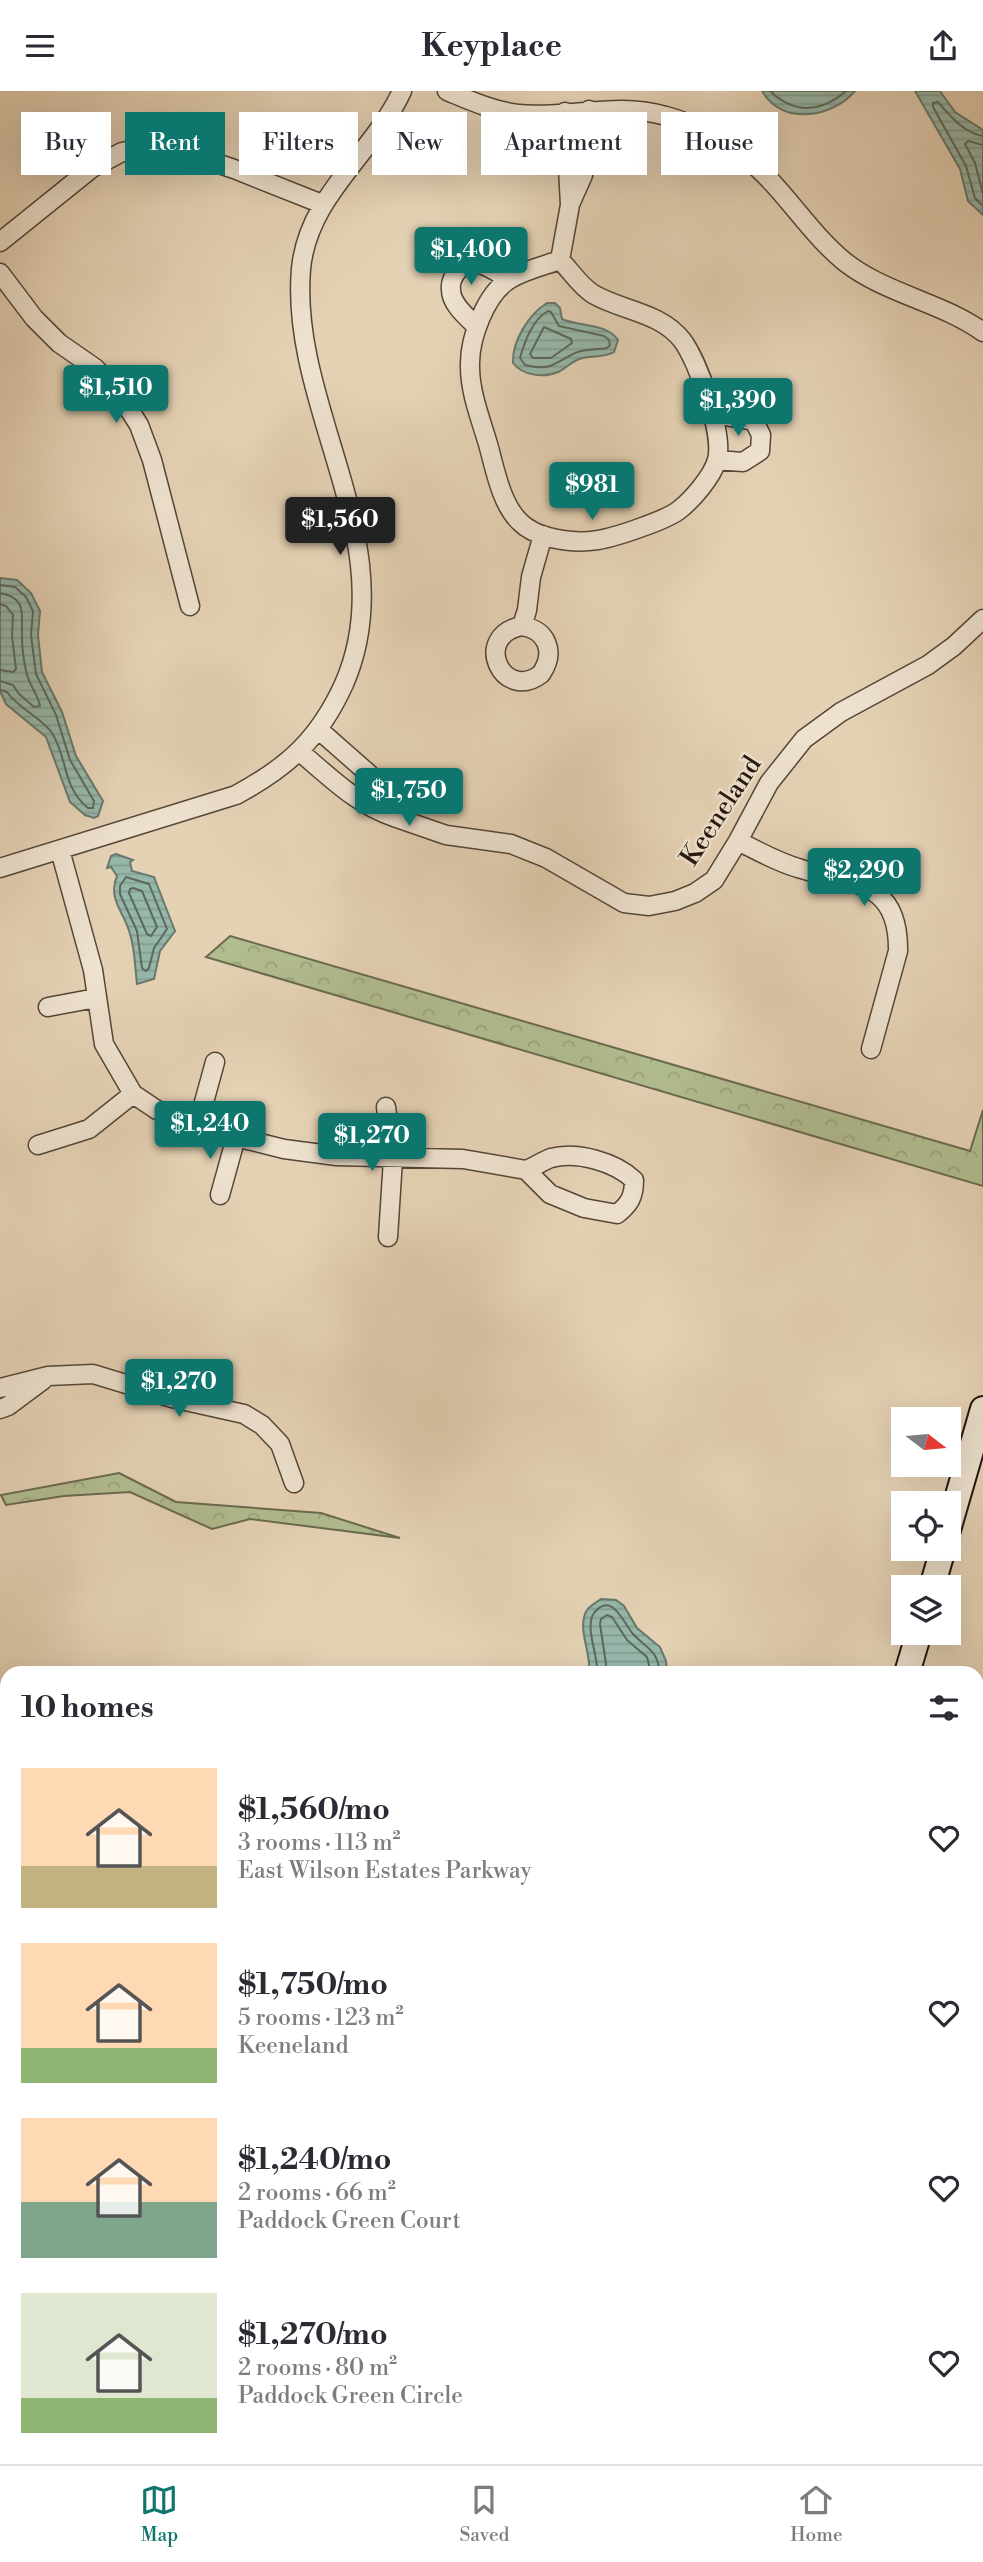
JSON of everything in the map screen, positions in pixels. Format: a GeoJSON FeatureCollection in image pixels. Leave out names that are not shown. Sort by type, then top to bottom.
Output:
{"type":"FeatureCollection","features":[{"type":"Feature","properties":{"kind":"main road"},"geometry":{"type":"LineString","coordinates":[[959,1491],[983,1409]]}},
{"type":"Feature","properties":{"kind":"main road"},"geometry":{"type":"LineString","coordinates":[[909,1666],[915,1645]]}},
{"type":"Feature","properties":{"kind":"street"},"geometry":{"type":"LineString","coordinates":[[0,868],[236,795],[270,776],[300,752],[319,730],[338,697],[352,664],[361,627],[359,549],[308,364],[299,302],[302,265],[311,228],[322,204],[379,130],[402,91]]}},
{"type":"Feature","properties":{"kind":"street"},"geometry":{"type":"LineString","coordinates":[[447,91],[509,112]]}},
{"type":"Feature","properties":{"kind":"street"},"geometry":{"type":"LineString","coordinates":[[565,112],[632,109],[666,116],[698,128],[748,159],[846,262],[892,288],[951,313],[983,332]]}},
{"type":"Feature","properties":{"kind":"street"},"geometry":{"type":"LineString","coordinates":[[569,205],[583,175],[589,110]]}},
{"type":"Feature","properties":{"kind":"street"},"geometry":{"type":"LineString","coordinates":[[0,242],[92,168],[122,152],[150,146],[184,152],[322,204]]}},
{"type":"Feature","properties":{"kind":"street"},"geometry":{"type":"LineString","coordinates":[[560,260],[569,205],[568,175]]}},
{"type":"Feature","properties":{"kind":"street"},"geometry":{"type":"LineString","coordinates":[[560,260],[591,293],[652,317],[666,325],[682,340],[704,383],[713,414],[718,448],[717,460],[700,490],[678,511],[620,535],[588,543],[565,542],[532,531],[519,522],[509,506],[494,465],[473,392],[470,368],[471,339],[476,326],[508,280],[560,260]]}},
{"type":"Feature","properties":{"kind":"street"},"geometry":{"type":"LineString","coordinates":[[476,326],[458,307],[450,291],[454,275],[463,265],[472,263],[494,269],[508,280]]}},
{"type":"Feature","properties":{"kind":"street"},"geometry":{"type":"LineString","coordinates":[[0,273],[34,318],[59,343],[95,368],[118,392],[139,425],[152,460],[190,606]]}},
{"type":"Feature","properties":{"kind":"street"},"geometry":{"type":"LineString","coordinates":[[713,414],[754,421],[761,435],[760,451],[743,462],[717,460]]}},
{"type":"Feature","properties":{"kind":"street"},"geometry":{"type":"LineString","coordinates":[[522,626],[531,577],[543,535]]}},
{"type":"Feature","properties":{"kind":"street","name":"Keeneland"},"geometry":{"type":"LineString","coordinates":[[300,752],[349,794],[373,810],[446,835],[511,844],[546,858],[624,903],[649,906],[675,901],[695,893],[713,880],[738,841],[769,783],[804,739],[841,712],[928,665],[954,646],[983,619]]}},
{"type":"Feature","properties":{"kind":"street"},"geometry":{"type":"LineString","coordinates":[[319,730],[369,774],[384,793],[394,817]]}},
{"type":"Feature","properties":{"kind":"street"},"geometry":{"type":"LineString","coordinates":[[738,841],[797,868],[857,882],[875,892],[888,906],[898,935],[898,951],[871,1049]]}},
{"type":"Feature","properties":{"kind":"street"},"geometry":{"type":"LineString","coordinates":[[60,850],[93,970],[104,1044],[133,1094],[157,1110],[236,1137],[284,1149],[337,1156],[463,1159],[526,1170],[552,1158],[574,1156],[624,1170],[634,1180],[634,1191],[629,1204],[617,1214],[595,1210],[550,1195],[526,1170]]}},
{"type":"Feature","properties":{"kind":"street"},"geometry":{"type":"LineString","coordinates":[[48,1007],[96,998]]}},
{"type":"Feature","properties":{"kind":"street"},"geometry":{"type":"LineString","coordinates":[[198,1124],[215,1062]]}},
{"type":"Feature","properties":{"kind":"street"},"geometry":{"type":"LineString","coordinates":[[38,1145],[89,1129],[133,1094]]}},
{"type":"Feature","properties":{"kind":"street"},"geometry":{"type":"LineString","coordinates":[[386,1107],[393,1159],[388,1237]]}},
{"type":"Feature","properties":{"kind":"street"},"geometry":{"type":"LineString","coordinates":[[220,1195],[236,1137]]}},
{"type":"Feature","properties":{"kind":"street"},"geometry":{"type":"LineString","coordinates":[[0,1388],[48,1376],[93,1374],[172,1398],[244,1413],[262,1425],[279,1444],[294,1483]]}},
{"type":"Feature","properties":{"kind":"street"},"geometry":{"type":"LineString","coordinates":[[0,1409],[48,1376]]}},
{"type":"Feature","properties":{"kind":"green space"},"geometry":{"type":"Polygon","coordinates":[[[230,936],[970,1151],[983,1110],[983,1186],[206,957],[230,936]]]}},
{"type":"Feature","properties":{"kind":"green space"},"geometry":{"type":"Polygon","coordinates":[[[119,1473],[176,1502],[321,1513],[400,1538],[250,1519],[212,1529],[130,1492],[64,1496],[6,1505],[1,1495],[119,1473]]]}},
{"type":"Feature","properties":{"kind":"water"},"geometry":{"type":"Polygon","coordinates":[[[762,91],[855,91],[834,107],[807,114],[782,110],[762,91]]]}},
{"type":"Feature","properties":{"kind":"water"},"geometry":{"type":"Polygon","coordinates":[[[915,91],[940,91],[955,112],[983,130],[983,215],[968,201],[960,169],[915,91]]]}},
{"type":"Feature","properties":{"kind":"water"},"geometry":{"type":"Polygon","coordinates":[[[547,303],[555,303],[560,308],[562,319],[600,328],[613,335],[618,340],[614,352],[582,358],[558,372],[546,375],[522,371],[513,363],[515,346],[534,314],[547,303]]]}},
{"type":"Feature","properties":{"kind":"water"},"geometry":{"type":"Polygon","coordinates":[[[0,578],[17,580],[31,593],[40,611],[38,635],[42,672],[62,712],[76,756],[103,801],[98,816],[94,818],[85,815],[70,802],[46,737],[6,704],[0,691],[0,578]]]}},
{"type":"Feature","properties":{"kind":"water"},"geometry":{"type":"Polygon","coordinates":[[[116,854],[133,860],[130,862],[132,871],[154,877],[175,931],[160,951],[154,979],[137,984],[132,940],[115,899],[114,884],[117,876],[111,867],[107,868],[111,856],[116,854]]]}},
{"type":"Feature","properties":{"kind":"water"},"geometry":{"type":"Polygon","coordinates":[[[601,1599],[616,1600],[624,1606],[637,1628],[660,1647],[666,1666],[589,1666],[583,1625],[588,1609],[601,1599]]]}}]}
